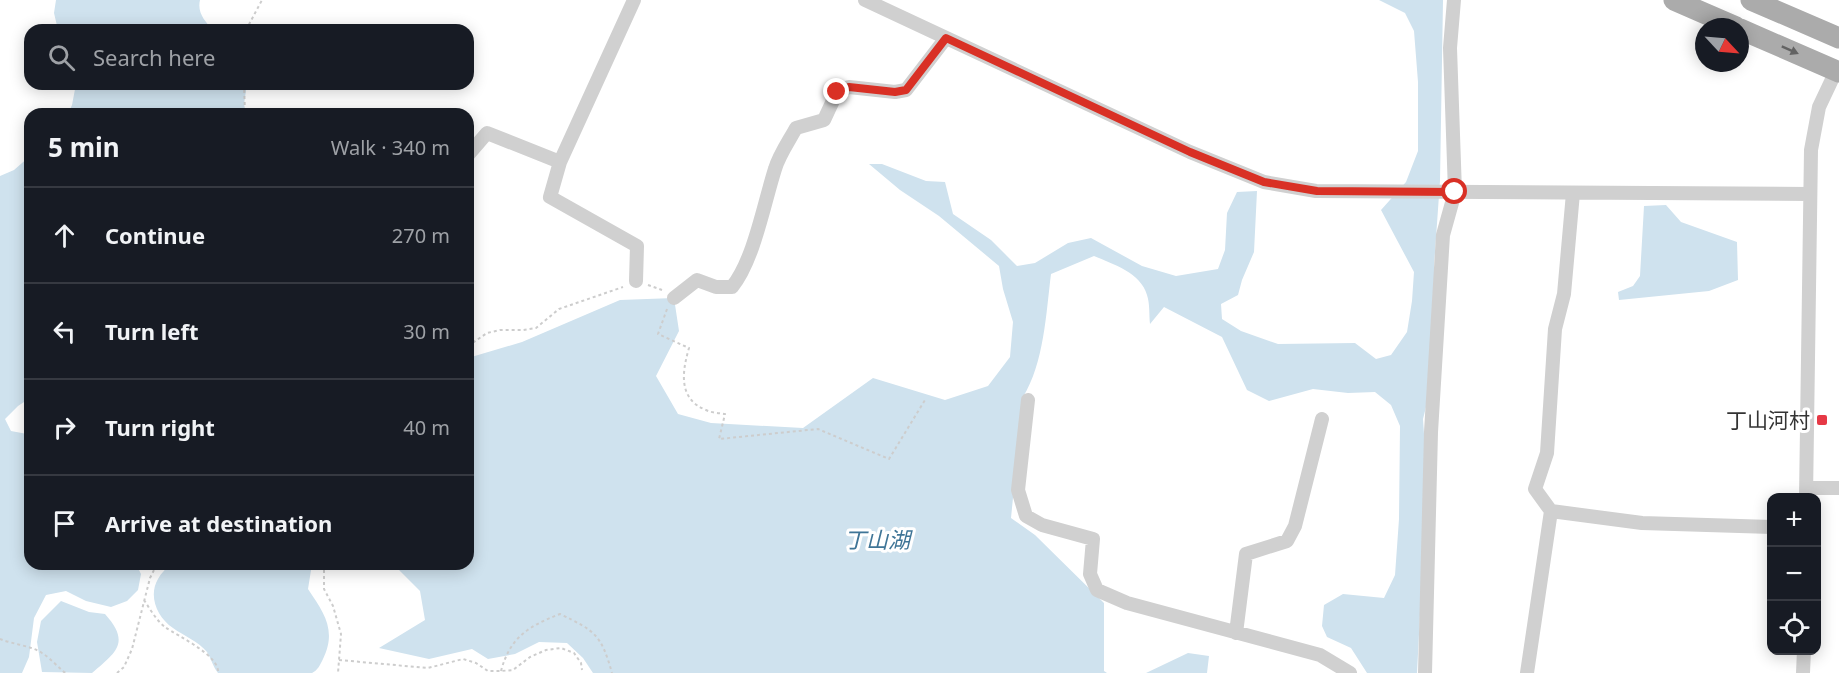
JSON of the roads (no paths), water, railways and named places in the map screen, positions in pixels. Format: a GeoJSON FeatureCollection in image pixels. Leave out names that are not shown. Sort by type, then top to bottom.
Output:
{"type":"FeatureCollection","features":[{"type":"Feature","properties":{"kind":"main road"},"geometry":{"type":"LineString","coordinates":[[1674,0],[1715,18]]}},
{"type":"Feature","properties":{"kind":"main road"},"geometry":{"type":"LineString","coordinates":[[1751,0],[1839,38]]}},
{"type":"Feature","properties":{"kind":"main road"},"geometry":{"type":"LineString","coordinates":[[1749,33],[1838,71]]}},
{"type":"Feature","properties":{"kind":"street"},"geometry":{"type":"LineString","coordinates":[[634,0],[560,162],[550,197],[637,246],[636,281]]}},
{"type":"Feature","properties":{"kind":"street"},"geometry":{"type":"LineString","coordinates":[[865,0],[1190,152],[1264,182],[1317,191],[1810,194]]}},
{"type":"Feature","properties":{"kind":"street"},"geometry":{"type":"LineString","coordinates":[[1425,673],[1431,432],[1442,247],[1455,192],[1450,48],[1454,0]]}},
{"type":"Feature","properties":{"kind":"street"},"geometry":{"type":"LineString","coordinates":[[669,297],[697,280],[716,287],[732,287],[739,278],[756,234],[775,166],[796,128],[824,120],[837,92],[849,87],[895,92],[906,90],[946,38]]}},
{"type":"Feature","properties":{"kind":"street"},"geometry":{"type":"LineString","coordinates":[[1838,71],[1819,107],[1811,150],[1806,493],[1839,488]]}},
{"type":"Feature","properties":{"kind":"street"},"geometry":{"type":"LineString","coordinates":[[474,148],[487,133],[560,162]]}},
{"type":"Feature","properties":{"kind":"street"},"geometry":{"type":"LineString","coordinates":[[1527,673],[1551,511],[1535,489],[1547,453],[1556,329],[1564,294],[1573,193]]}},
{"type":"Feature","properties":{"kind":"street"},"geometry":{"type":"LineString","coordinates":[[1028,400],[1018,490],[1026,516],[1042,525],[1092,538],[1090,574],[1097,590],[1127,603],[1320,655],[1350,673]]}},
{"type":"Feature","properties":{"kind":"street"},"geometry":{"type":"LineString","coordinates":[[1236,633],[1246,554],[1287,541],[1294,526],[1322,419]]}},
{"type":"Feature","properties":{"kind":"street"},"geometry":{"type":"LineString","coordinates":[[1551,511],[1642,523],[1767,527]]}},
{"type":"Feature","properties":{"kind":"street"},"geometry":{"type":"LineString","coordinates":[[1803,673],[1804,655]]}},
{"type":"Feature","properties":{"kind":"water"},"geometry":{"type":"Polygon","coordinates":[[[56,0],[200,0],[201,13],[208,24],[57,24],[54,13],[56,0]]]}},
{"type":"Feature","properties":{"kind":"water","name":"丁山湖"},"geometry":{"type":"Polygon","coordinates":[[[1379,0],[1443,0],[1440,181],[1434,266],[1441,347],[1423,419],[1427,479],[1417,673],[1367,673],[1351,648],[1327,637],[1322,626],[1324,605],[1343,594],[1384,598],[1395,575],[1399,519],[1400,426],[1391,405],[1375,392],[1348,393],[1313,389],[1269,401],[1247,390],[1222,337],[1164,307],[1150,324],[1148,298],[1144,287],[1125,270],[1094,256],[1051,274],[1040,354],[1023,397],[1011,518],[1035,535],[1104,603],[1104,671],[1107,673],[593,673],[583,658],[567,643],[539,642],[515,654],[488,659],[472,649],[429,659],[379,648],[425,620],[420,591],[399,570],[474,570],[474,356],[522,342],[620,300],[674,298],[679,331],[656,376],[678,414],[711,423],[803,428],[873,378],[945,400],[988,386],[1010,357],[1013,322],[999,266],[939,216],[900,190],[869,164],[882,164],[926,181],[945,182],[953,214],[991,240],[1017,266],[1035,263],[1068,243],[1091,238],[1142,266],[1176,276],[1218,269],[1225,250],[1227,213],[1237,192],[1257,191],[1254,252],[1238,295],[1221,304],[1222,319],[1241,331],[1278,344],[1355,343],[1376,359],[1391,355],[1407,332],[1414,272],[1381,210],[1406,182],[1418,151],[1418,82],[1414,31],[1405,13],[1379,0]]]}},
{"type":"Feature","properties":{"kind":"water"},"geometry":{"type":"Polygon","coordinates":[[[75,90],[246,90],[245,108],[71,108],[75,90]]]}},
{"type":"Feature","properties":{"kind":"water"},"geometry":{"type":"Polygon","coordinates":[[[24,161],[24,402],[5,419],[11,431],[24,433],[24,570],[139,570],[141,574],[138,590],[127,601],[111,607],[86,601],[66,591],[46,595],[34,618],[29,657],[22,673],[0,673],[0,176],[14,170],[24,161]]]}},
{"type":"Feature","properties":{"kind":"water"},"geometry":{"type":"Polygon","coordinates":[[[1666,205],[1681,222],[1737,242],[1738,280],[1709,291],[1619,300],[1618,292],[1633,286],[1640,276],[1644,206],[1666,205]]]}},
{"type":"Feature","properties":{"kind":"water"},"geometry":{"type":"Polygon","coordinates":[[[165,570],[311,570],[308,589],[319,606],[329,630],[327,649],[319,667],[312,673],[218,673],[207,652],[162,618],[154,599],[155,586],[165,570]]]}},
{"type":"Feature","properties":{"kind":"water"},"geometry":{"type":"Polygon","coordinates":[[[61,601],[89,612],[105,614],[117,632],[119,640],[114,653],[92,673],[42,672],[37,642],[41,621],[61,601]]]}},
{"type":"Feature","properties":{"kind":"water"},"geometry":{"type":"Polygon","coordinates":[[[1188,653],[1209,656],[1207,673],[1146,673],[1188,653]]]}},
{"type":"Feature","properties":{"kind":"place","name":"丁山河村"},"geometry":{"type":"Point","coordinates":[1822,420]}}]}
